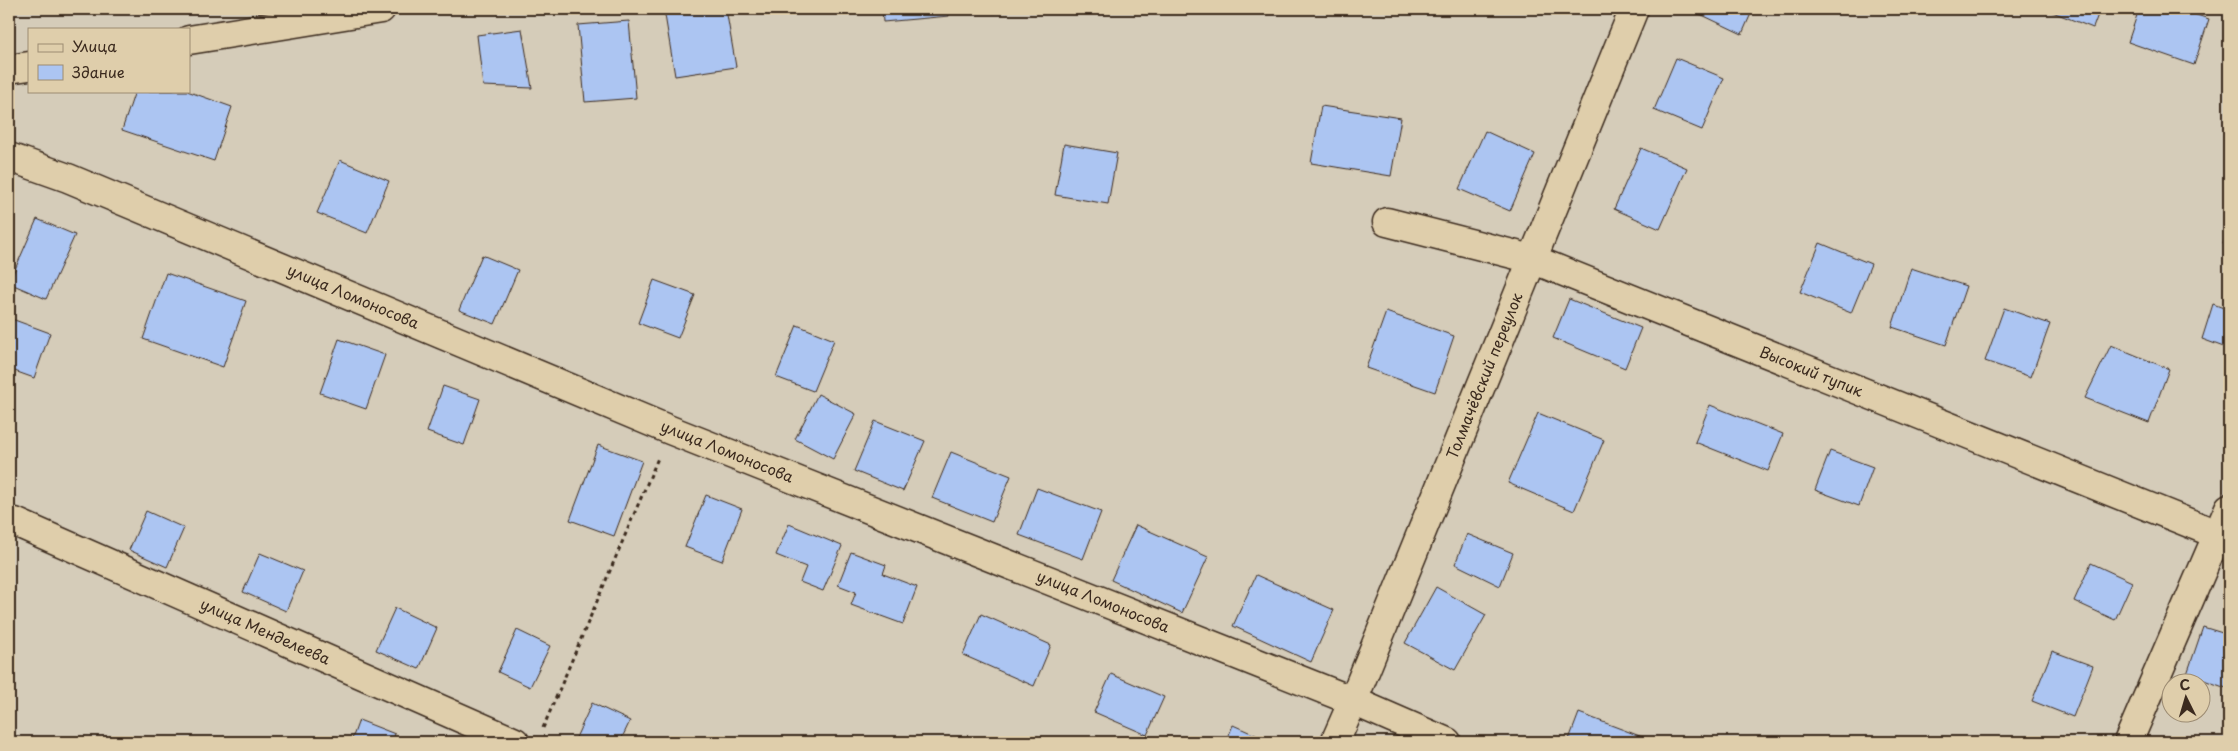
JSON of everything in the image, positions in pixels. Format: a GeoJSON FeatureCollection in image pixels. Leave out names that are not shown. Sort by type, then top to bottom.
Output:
{"type":"FeatureCollection","features":[{"type":"Feature","properties":{"kind":"street"},"geometry":{"type":"LineString","coordinates":[[190,40],[381,9]]}},
{"type":"Feature","properties":{"kind":"street","name":"Толмачёвский переулок"},"geometry":{"type":"LineString","coordinates":[[1335,742],[1634,9]]}},
{"type":"Feature","properties":{"kind":"street"},"geometry":{"type":"LineString","coordinates":[[9,69],[28,66]]}},
{"type":"Feature","properties":{"kind":"street","name":"улица Ломоносова"},"geometry":{"type":"LineString","coordinates":[[9,157],[68,178],[670,430],[1353,701],[1447,742]]}},
{"type":"Feature","properties":{"kind":"street","name":"Высокий тупик"},"geometry":{"type":"LineString","coordinates":[[1387,222],[1532,259],[2223,537]]}},
{"type":"Feature","properties":{"kind":"street"},"geometry":{"type":"LineString","coordinates":[[2128,742],[2223,537],[2229,508]]}},
{"type":"Feature","properties":{"kind":"street","name":"улица Менделеева"},"geometry":{"type":"LineString","coordinates":[[15,522],[528,738]]}},
{"type":"Feature","properties":{"kind":"path"},"geometry":{"type":"LineString","coordinates":[[528,738],[670,430]]}},
{"type":"Feature","properties":{"kind":"building"},"geometry":{"type":"Polygon","coordinates":[[[664,9],[726,9],[736,67],[675,76],[664,9]]]}},
{"type":"Feature","properties":{"kind":"building"},"geometry":{"type":"Polygon","coordinates":[[[882,9],[948,9],[949,16],[883,22],[882,9]]]}},
{"type":"Feature","properties":{"kind":"building"},"geometry":{"type":"Polygon","coordinates":[[[992,9],[1022,9],[993,13],[992,9]]]}},
{"type":"Feature","properties":{"kind":"building"},"geometry":{"type":"Polygon","coordinates":[[[1702,9],[1753,9],[1742,34],[1700,14],[1702,9]]]}},
{"type":"Feature","properties":{"kind":"building"},"geometry":{"type":"Polygon","coordinates":[[[2045,9],[2100,9],[2093,28],[2045,9]]]}},
{"type":"Feature","properties":{"kind":"building"},"geometry":{"type":"Polygon","coordinates":[[[2139,9],[2178,9],[2209,19],[2194,65],[2128,42],[2139,9]]]}},
{"type":"Feature","properties":{"kind":"building"},"geometry":{"type":"Polygon","coordinates":[[[629,21],[636,98],[585,102],[578,25],[629,21]]]}},
{"type":"Feature","properties":{"kind":"building"},"geometry":{"type":"Polygon","coordinates":[[[522,29],[532,88],[483,86],[477,35],[522,29]]]}},
{"type":"Feature","properties":{"kind":"building"},"geometry":{"type":"Polygon","coordinates":[[[1676,58],[1724,78],[1702,130],[1654,110],[1676,58]]]}},
{"type":"Feature","properties":{"kind":"building"},"geometry":{"type":"Polygon","coordinates":[[[135,92],[190,92],[232,107],[214,161],[122,130],[135,92]]]}},
{"type":"Feature","properties":{"kind":"building"},"geometry":{"type":"Polygon","coordinates":[[[1321,106],[1401,118],[1391,176],[1311,163],[1321,106]]]}},
{"type":"Feature","properties":{"kind":"building"},"geometry":{"type":"Polygon","coordinates":[[[1485,131],[1535,154],[1510,211],[1459,189],[1485,131]]]}},
{"type":"Feature","properties":{"kind":"building"},"geometry":{"type":"Polygon","coordinates":[[[1064,144],[1117,153],[1108,204],[1055,195],[1064,144]]]}},
{"type":"Feature","properties":{"kind":"building"},"geometry":{"type":"Polygon","coordinates":[[[1641,148],[1687,168],[1660,229],[1614,209],[1641,148]]]}},
{"type":"Feature","properties":{"kind":"building"},"geometry":{"type":"Polygon","coordinates":[[[340,160],[389,181],[367,233],[317,213],[340,160]]]}},
{"type":"Feature","properties":{"kind":"building"},"geometry":{"type":"Polygon","coordinates":[[[37,219],[75,235],[46,299],[9,283],[37,219]]]}},
{"type":"Feature","properties":{"kind":"building"},"geometry":{"type":"Polygon","coordinates":[[[2229,226],[2229,246],[2223,244],[2229,226]]]}},
{"type":"Feature","properties":{"kind":"building"},"geometry":{"type":"Polygon","coordinates":[[[1820,243],[1871,264],[1851,313],[1800,292],[1820,243]]]}},
{"type":"Feature","properties":{"kind":"building"},"geometry":{"type":"Polygon","coordinates":[[[482,255],[518,270],[495,324],[459,310],[482,255]]]}},
{"type":"Feature","properties":{"kind":"building"},"geometry":{"type":"Polygon","coordinates":[[[1911,268],[1966,286],[1946,345],[1892,327],[1911,268]]]}},
{"type":"Feature","properties":{"kind":"building"},"geometry":{"type":"Polygon","coordinates":[[[166,273],[246,301],[223,367],[143,339],[166,273]]]}},
{"type":"Feature","properties":{"kind":"building"},"geometry":{"type":"Polygon","coordinates":[[[654,280],[695,295],[678,338],[638,323],[654,280]]]}},
{"type":"Feature","properties":{"kind":"building"},"geometry":{"type":"Polygon","coordinates":[[[1569,299],[1641,328],[1625,368],[1553,338],[1569,299]]]}},
{"type":"Feature","properties":{"kind":"building"},"geometry":{"type":"Polygon","coordinates":[[[2213,304],[2229,310],[2229,349],[2202,339],[2213,304]]]}},
{"type":"Feature","properties":{"kind":"building"},"geometry":{"type":"Polygon","coordinates":[[[2004,308],[2050,324],[2031,377],[1985,361],[2004,308]]]}},
{"type":"Feature","properties":{"kind":"building"},"geometry":{"type":"Polygon","coordinates":[[[1386,312],[1454,336],[1435,392],[1366,368],[1386,312]]]}},
{"type":"Feature","properties":{"kind":"building"},"geometry":{"type":"Polygon","coordinates":[[[9,318],[50,333],[34,378],[9,369],[9,318]]]}},
{"type":"Feature","properties":{"kind":"building"},"geometry":{"type":"Polygon","coordinates":[[[797,325],[834,340],[813,391],[776,377],[797,325]]]}},
{"type":"Feature","properties":{"kind":"building"},"geometry":{"type":"Polygon","coordinates":[[[339,339],[385,355],[366,409],[320,393],[339,339]]]}},
{"type":"Feature","properties":{"kind":"building"},"geometry":{"type":"Polygon","coordinates":[[[2111,345],[2169,369],[2149,423],[2085,398],[2111,345]]]}},
{"type":"Feature","properties":{"kind":"building"},"geometry":{"type":"Polygon","coordinates":[[[443,386],[480,399],[464,445],[427,432],[443,386]]]}},
{"type":"Feature","properties":{"kind":"building"},"geometry":{"type":"Polygon","coordinates":[[[818,394],[856,414],[833,459],[795,439],[818,394]]]}},
{"type":"Feature","properties":{"kind":"building"},"geometry":{"type":"Polygon","coordinates":[[[1710,405],[1783,434],[1768,471],[1695,442],[1710,405]]]}},
{"type":"Feature","properties":{"kind":"building"},"geometry":{"type":"Polygon","coordinates":[[[1538,413],[1604,440],[1574,511],[1508,483],[1538,413]]]}},
{"type":"Feature","properties":{"kind":"building"},"geometry":{"type":"Polygon","coordinates":[[[875,421],[925,441],[903,491],[854,471],[875,421]]]}},
{"type":"Feature","properties":{"kind":"building"},"geometry":{"type":"Polygon","coordinates":[[[598,445],[642,461],[614,536],[570,520],[598,445]]]}},
{"type":"Feature","properties":{"kind":"building"},"geometry":{"type":"Polygon","coordinates":[[[1830,451],[1873,467],[1859,506],[1815,490],[1830,451]]]}},
{"type":"Feature","properties":{"kind":"building"},"geometry":{"type":"Polygon","coordinates":[[[951,452],[1011,476],[992,522],[932,498],[951,452]]]}},
{"type":"Feature","properties":{"kind":"building"},"geometry":{"type":"Polygon","coordinates":[[[1037,488],[1101,512],[1083,559],[1019,535],[1037,488]]]}},
{"type":"Feature","properties":{"kind":"building"},"geometry":{"type":"Polygon","coordinates":[[[706,495],[742,509],[722,561],[685,547],[706,495]]]}},
{"type":"Feature","properties":{"kind":"building"},"geometry":{"type":"Polygon","coordinates":[[[146,511],[184,528],[167,567],[129,550],[146,511]]]}},
{"type":"Feature","properties":{"kind":"building"},"geometry":{"type":"Polygon","coordinates":[[[789,524],[842,546],[823,591],[800,582],[806,567],[776,555],[789,524]]]}},
{"type":"Feature","properties":{"kind":"building"},"geometry":{"type":"Polygon","coordinates":[[[1136,525],[1208,557],[1182,613],[1111,580],[1136,525]]]}},
{"type":"Feature","properties":{"kind":"building"},"geometry":{"type":"Polygon","coordinates":[[[1467,534],[1513,553],[1500,586],[1455,564],[1467,534]]]}},
{"type":"Feature","properties":{"kind":"building"},"geometry":{"type":"Polygon","coordinates":[[[851,552],[886,565],[883,574],[917,587],[903,624],[851,605],[856,592],[838,585],[851,552]]]}},
{"type":"Feature","properties":{"kind":"building"},"geometry":{"type":"Polygon","coordinates":[[[260,553],[303,571],[286,611],[243,592],[260,553]]]}},
{"type":"Feature","properties":{"kind":"building"},"geometry":{"type":"Polygon","coordinates":[[[2091,563],[2132,582],[2115,620],[2074,601],[2091,563]]]}},
{"type":"Feature","properties":{"kind":"building"},"geometry":{"type":"Polygon","coordinates":[[[1256,575],[1334,610],[1311,662],[1233,626],[1256,575]]]}},
{"type":"Feature","properties":{"kind":"building"},"geometry":{"type":"Polygon","coordinates":[[[1436,587],[1486,615],[1455,670],[1405,643],[1436,587]]]}},
{"type":"Feature","properties":{"kind":"building"},"geometry":{"type":"Polygon","coordinates":[[[395,608],[437,628],[419,669],[376,650],[395,608]]]}},
{"type":"Feature","properties":{"kind":"building"},"geometry":{"type":"Polygon","coordinates":[[[981,614],[1051,645],[1034,686],[963,655],[981,614]]]}},
{"type":"Feature","properties":{"kind":"building"},"geometry":{"type":"Polygon","coordinates":[[[2203,627],[2229,635],[2229,689],[2210,682],[2210,674],[2187,674],[2203,627]]]}},
{"type":"Feature","properties":{"kind":"building"},"geometry":{"type":"Polygon","coordinates":[[[517,630],[550,646],[530,687],[498,672],[517,630]]]}},
{"type":"Feature","properties":{"kind":"building"},"geometry":{"type":"Polygon","coordinates":[[[2052,651],[2093,666],[2073,717],[2032,701],[2052,651]]]}},
{"type":"Feature","properties":{"kind":"building"},"geometry":{"type":"Polygon","coordinates":[[[1111,674],[1164,697],[1147,735],[1094,712],[1111,674]]]}},
{"type":"Feature","properties":{"kind":"building"},"geometry":{"type":"Polygon","coordinates":[[[592,703],[630,721],[620,742],[574,742],[592,703]]]}},
{"type":"Feature","properties":{"kind":"building"},"geometry":{"type":"Polygon","coordinates":[[[1579,713],[1653,741],[1653,742],[1568,742],[1579,713]]]}},
{"type":"Feature","properties":{"kind":"building"},"geometry":{"type":"Polygon","coordinates":[[[359,720],[395,734],[392,742],[351,742],[359,720]]]}},
{"type":"Feature","properties":{"kind":"building"},"geometry":{"type":"Polygon","coordinates":[[[1233,725],[1269,741],[1269,742],[1226,742],[1233,725]]]}}]}
